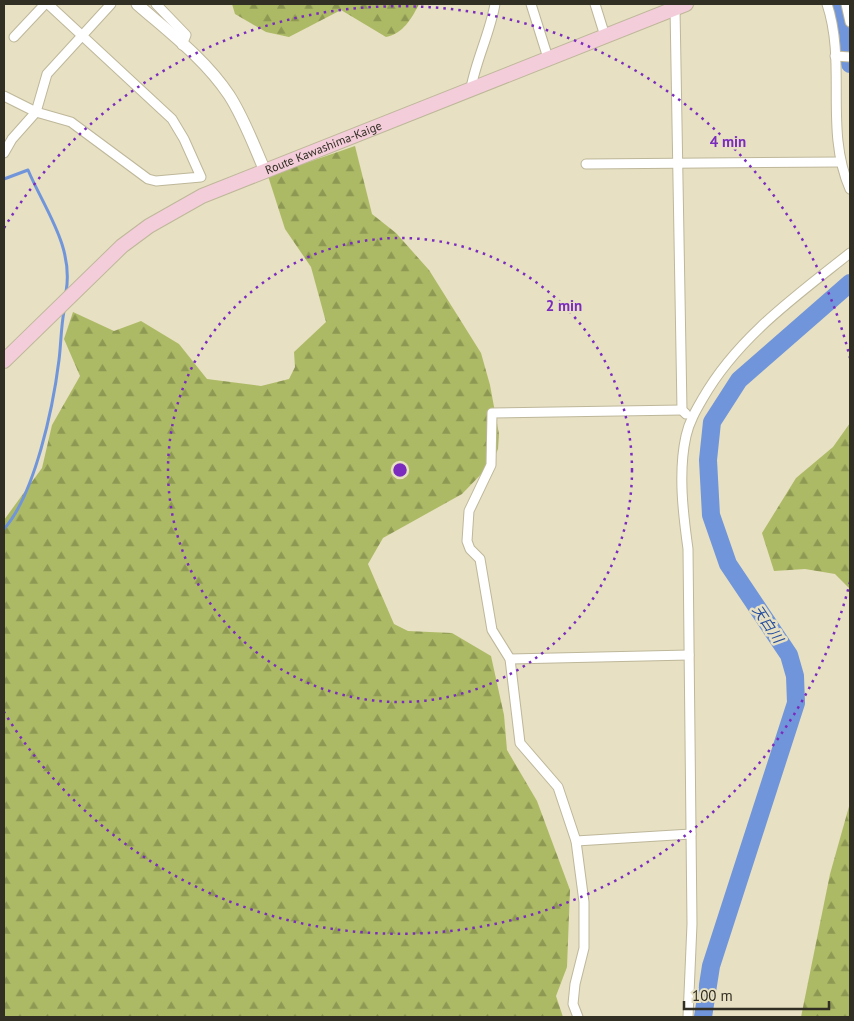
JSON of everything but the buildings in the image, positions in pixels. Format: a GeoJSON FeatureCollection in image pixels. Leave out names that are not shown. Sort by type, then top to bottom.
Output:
{"type":"FeatureCollection","features":[{"type":"Feature","properties":{"kind":"main road","name":"Route Kawashima-Kaige"},"geometry":{"type":"LineString","coordinates":[[4,361],[122,246],[148,226],[202,196],[680,6]]}},
{"type":"Feature","properties":{"kind":"street"},"geometry":{"type":"LineString","coordinates":[[4,96],[36,112],[71,122],[148,179],[156,181],[201,177],[184,139],[172,119],[82,34],[46,4],[14,37]]}},
{"type":"Feature","properties":{"kind":"street"},"geometry":{"type":"LineString","coordinates":[[4,153],[12,140],[36,112],[47,74],[111,4]]}},
{"type":"Feature","properties":{"kind":"street"},"geometry":{"type":"LineString","coordinates":[[137,4],[208,69],[231,97],[265,171]]}},
{"type":"Feature","properties":{"kind":"street"},"geometry":{"type":"LineString","coordinates":[[156,4],[186,35],[182,45]]}},
{"type":"Feature","properties":{"kind":"street"},"geometry":{"type":"LineString","coordinates":[[471,88],[488,35],[495,4]]}},
{"type":"Feature","properties":{"kind":"street"},"geometry":{"type":"LineString","coordinates":[[532,4],[548,58]]}},
{"type":"Feature","properties":{"kind":"street"},"geometry":{"type":"LineString","coordinates":[[596,4],[605,36]]}},
{"type":"Feature","properties":{"kind":"street"},"geometry":{"type":"LineString","coordinates":[[827,4],[834,28],[840,162],[850,189]]}},
{"type":"Feature","properties":{"kind":"street"},"geometry":{"type":"LineString","coordinates":[[846,4],[850,22]]}},
{"type":"Feature","properties":{"kind":"street"},"geometry":{"type":"LineString","coordinates":[[680,6],[678,163],[682,410],[690,420]]}},
{"type":"Feature","properties":{"kind":"street"},"geometry":{"type":"LineString","coordinates":[[834,56],[850,57]]}},
{"type":"Feature","properties":{"kind":"street"},"geometry":{"type":"LineString","coordinates":[[586,164],[840,162]]}},
{"type":"Feature","properties":{"kind":"street"},"geometry":{"type":"LineString","coordinates":[[688,1017],[692,953],[691,834],[688,549],[683,512],[683,451],[690,420],[721,370],[747,340],[768,320],[850,253]]}},
{"type":"Feature","properties":{"kind":"street"},"geometry":{"type":"LineString","coordinates":[[578,1017],[573,1004],[575,984],[584,948],[584,902],[576,841],[558,787],[520,743],[510,659],[492,630],[480,559],[470,549],[467,541],[469,511],[490,465],[492,413],[682,410]]}},
{"type":"Feature","properties":{"kind":"street"},"geometry":{"type":"LineString","coordinates":[[510,659],[689,655]]}},
{"type":"Feature","properties":{"kind":"street"},"geometry":{"type":"LineString","coordinates":[[576,841],[691,834]]}},
{"type":"Feature","properties":{"kind":"green space"},"geometry":{"type":"Polygon","coordinates":[[[232,4],[419,4],[410,20],[402,29],[386,37],[341,10],[289,37],[266,32],[235,14],[232,4]]]}},
{"type":"Feature","properties":{"kind":"green space"},"geometry":{"type":"Polygon","coordinates":[[[355,146],[372,214],[396,233],[429,270],[481,353],[490,385],[499,434],[498,449],[492,463],[462,494],[383,538],[368,564],[394,624],[408,631],[452,633],[491,656],[504,715],[507,750],[537,801],[570,890],[567,967],[556,996],[563,1017],[4,1017],[4,520],[42,468],[52,425],[80,376],[64,339],[73,312],[114,331],[141,321],[179,344],[207,379],[261,386],[289,379],[295,367],[294,352],[326,322],[311,267],[285,229],[268,176],[355,146]]]}},
{"type":"Feature","properties":{"kind":"green space"},"geometry":{"type":"Polygon","coordinates":[[[850,423],[850,589],[835,574],[805,569],[774,571],[762,533],[796,478],[833,447],[850,423]]]}},
{"type":"Feature","properties":{"kind":"green space"},"geometry":{"type":"Polygon","coordinates":[[[850,803],[850,1017],[801,1017],[830,874],[850,803]]]}},
{"type":"Feature","properties":{"kind":"waterway","name":"天白川"},"geometry":{"type":"LineString","coordinates":[[840,4],[848,33],[850,64]]}},
{"type":"Feature","properties":{"kind":"waterway"},"geometry":{"type":"LineString","coordinates":[[4,179],[28,170],[50,214],[62,244],[66,260],[66,292]]}},
{"type":"Feature","properties":{"kind":"waterway","name":"天白川"},"geometry":{"type":"LineString","coordinates":[[703,1017],[711,966],[796,703],[795,676],[789,655],[728,564],[711,515],[708,460],[712,422],[739,380],[850,283]]}},
{"type":"Feature","properties":{"kind":"waterway"},"geometry":{"type":"LineString","coordinates":[[4,529],[25,495],[41,449],[56,380],[64,311]]}}]}
